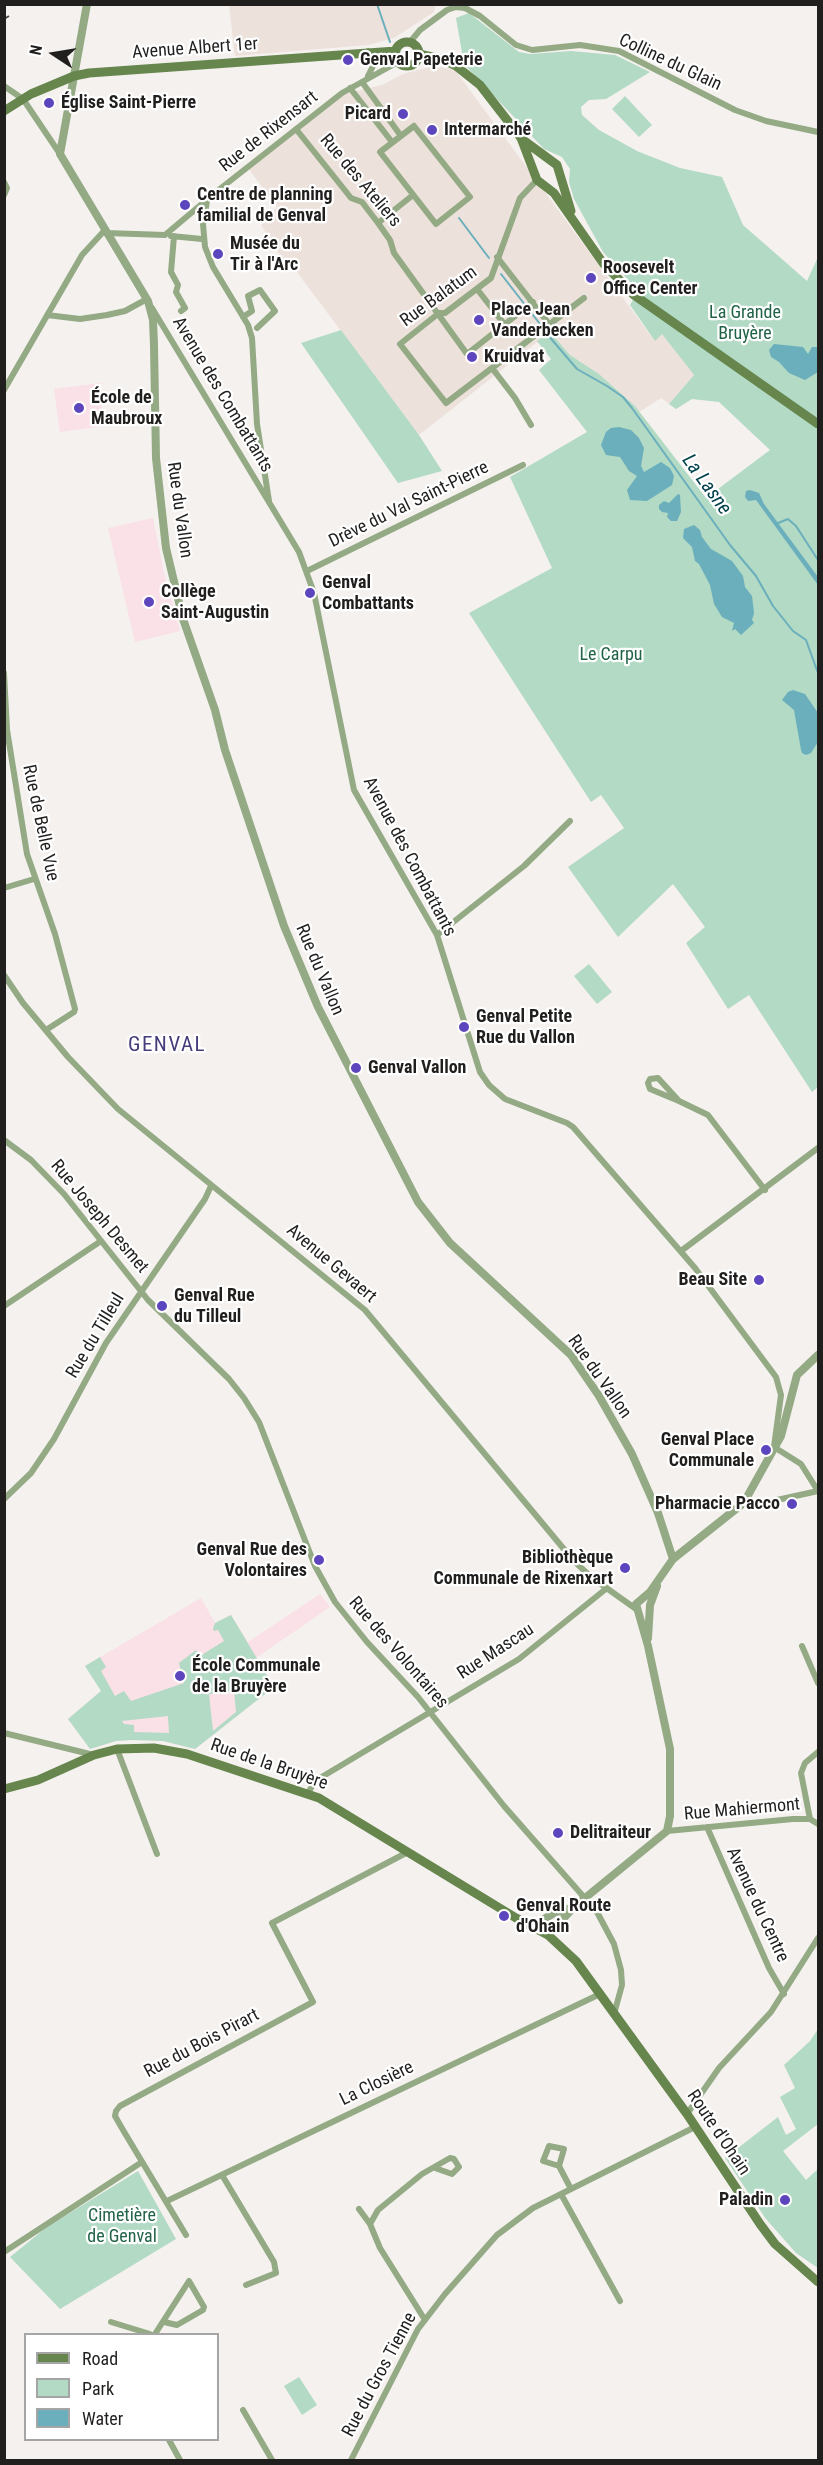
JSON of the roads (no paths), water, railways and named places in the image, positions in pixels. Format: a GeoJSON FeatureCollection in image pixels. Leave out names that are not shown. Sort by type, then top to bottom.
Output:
{"type":"FeatureCollection","features":[{"type":"Feature","properties":{"kind":"main road"},"geometry":{"type":"LineString","coordinates":[[410,42],[417,47],[419,54],[414,64],[405,66],[398,62],[396,51],[401,44],[410,42]]}},
{"type":"Feature","properties":{"kind":"main road","name":"Avenue Albert 1er"},"geometry":{"type":"LineString","coordinates":[[4,111],[23,99],[74,76],[89,73],[368,51],[396,51]]}},
{"type":"Feature","properties":{"kind":"main road"},"geometry":{"type":"LineString","coordinates":[[419,54],[441,59],[468,75],[499,108],[521,138],[537,175],[573,217],[603,263],[634,295],[819,424]]}},
{"type":"Feature","properties":{"kind":"main road"},"geometry":{"type":"LineString","coordinates":[[521,138],[548,161],[557,165],[573,217]]}},
{"type":"Feature","properties":{"kind":"main road"},"geometry":{"type":"LineString","coordinates":[[537,175],[543,162],[548,161]]}},
{"type":"Feature","properties":{"kind":"main road"},"geometry":{"type":"LineString","coordinates":[[546,185],[552,184],[560,174]]}},
{"type":"Feature","properties":{"kind":"main road","name":"Rue de la Bruyère"},"geometry":{"type":"LineString","coordinates":[[4,1789],[38,1780],[94,1755],[117,1749],[172,1750],[308,1793],[533,1926]]}},
{"type":"Feature","properties":{"kind":"main road","name":"Route d'Ohain"},"geometry":{"type":"LineString","coordinates":[[533,1926],[548,1935],[569,1954],[687,2114],[760,2224],[776,2244],[819,2282]]}},
{"type":"Feature","properties":{"kind":"street"},"geometry":{"type":"LineString","coordinates":[[60,154],[87,4]]}},
{"type":"Feature","properties":{"kind":"street","name":"Colline du Glain"},"geometry":{"type":"LineString","coordinates":[[410,42],[446,7],[457,6],[471,10],[516,45],[532,50],[580,45],[619,51],[735,110],[766,121],[819,132]]}},
{"type":"Feature","properties":{"kind":"street"},"geometry":{"type":"LineString","coordinates":[[368,51],[374,64],[372,72],[364,80],[401,136]]}},
{"type":"Feature","properties":{"kind":"street","name":"Rue de Rixensart"},"geometry":{"type":"LineString","coordinates":[[165,235],[350,88],[398,62]]}},
{"type":"Feature","properties":{"kind":"street"},"geometry":{"type":"LineString","coordinates":[[4,86],[23,99],[60,154]]}},
{"type":"Feature","properties":{"kind":"street"},"geometry":{"type":"LineString","coordinates":[[350,88],[392,142]]}},
{"type":"Feature","properties":{"kind":"street"},"geometry":{"type":"LineString","coordinates":[[414,126],[470,197],[436,224],[380,153],[401,136],[414,126]]}},
{"type":"Feature","properties":{"kind":"street","name":"Rue des Ateliers"},"geometry":{"type":"LineString","coordinates":[[296,129],[351,198],[362,202],[390,240],[394,253],[440,313]]}},
{"type":"Feature","properties":{"kind":"street","name":"Avenue des Combattants"},"geometry":{"type":"LineString","coordinates":[[60,154],[299,552],[314,593],[354,790],[437,935],[480,1072],[505,1100],[573,1127],[681,1251],[776,1377],[781,1395],[774,1448]]}},
{"type":"Feature","properties":{"kind":"street","name":"Rue Balatum"},"geometry":{"type":"LineString","coordinates":[[537,175],[520,198],[491,278],[445,314],[440,313],[400,344],[446,403],[584,298]]}},
{"type":"Feature","properties":{"kind":"street"},"geometry":{"type":"LineString","coordinates":[[4,182],[7,188],[4,195]]}},
{"type":"Feature","properties":{"kind":"street"},"geometry":{"type":"LineString","coordinates":[[378,223],[413,195]]}},
{"type":"Feature","properties":{"kind":"street"},"geometry":{"type":"LineString","coordinates":[[207,200],[202,239],[213,267],[252,338],[256,424],[269,503]]}},
{"type":"Feature","properties":{"kind":"street"},"geometry":{"type":"LineString","coordinates":[[4,390],[82,255],[105,232],[202,239]]}},
{"type":"Feature","properties":{"kind":"street"},"geometry":{"type":"LineString","coordinates":[[174,236],[171,272],[178,285],[176,292],[185,308],[181,311]]}},
{"type":"Feature","properties":{"kind":"street"},"geometry":{"type":"LineString","coordinates":[[497,257],[549,324]]}},
{"type":"Feature","properties":{"kind":"street"},"geometry":{"type":"LineString","coordinates":[[477,289],[505,325]]}},
{"type":"Feature","properties":{"kind":"street"},"geometry":{"type":"LineString","coordinates":[[252,311],[248,296],[260,290],[276,311],[265,318],[257,328]]}},
{"type":"Feature","properties":{"kind":"street"},"geometry":{"type":"LineString","coordinates":[[47,315],[80,319],[99,317],[125,310],[147,300]]}},
{"type":"Feature","properties":{"kind":"street","name":"Rue du Vallon"},"geometry":{"type":"LineString","coordinates":[[147,300],[153,320],[156,458],[166,548],[183,619],[284,926],[322,1016],[418,1202],[450,1243],[571,1355],[599,1396],[632,1454],[650,1493],[673,1559]]}},
{"type":"Feature","properties":{"kind":"street"},"geometry":{"type":"LineString","coordinates":[[440,313],[442,321],[467,354],[533,302]]}},
{"type":"Feature","properties":{"kind":"street"},"geometry":{"type":"LineString","coordinates":[[243,318],[252,311]]}},
{"type":"Feature","properties":{"kind":"street"},"geometry":{"type":"LineString","coordinates":[[252,311],[265,318]]}},
{"type":"Feature","properties":{"kind":"street"},"geometry":{"type":"LineString","coordinates":[[492,368],[515,398],[531,425]]}},
{"type":"Feature","properties":{"kind":"street","name":"Drève du Val Saint-Pierre"},"geometry":{"type":"LineString","coordinates":[[307,571],[524,465]]}},
{"type":"Feature","properties":{"kind":"street","name":"Rue de Belle Vue"},"geometry":{"type":"LineString","coordinates":[[4,673],[10,754],[27,854],[55,934],[75,1009],[74,1012],[46,1030]]}},
{"type":"Feature","properties":{"kind":"street"},"geometry":{"type":"LineString","coordinates":[[437,935],[524,866],[570,821]]}},
{"type":"Feature","properties":{"kind":"street"},"geometry":{"type":"LineString","coordinates":[[4,888],[34,879]]}},
{"type":"Feature","properties":{"kind":"street","name":"Avenue Gevaert"},"geometry":{"type":"LineString","coordinates":[[4,975],[46,1030],[118,1109],[371,1316],[567,1554],[591,1577],[637,1611]]}},
{"type":"Feature","properties":{"kind":"street"},"geometry":{"type":"LineString","coordinates":[[679,1101],[658,1078],[650,1079],[648,1083],[650,1089],[708,1115],[765,1190]]}},
{"type":"Feature","properties":{"kind":"street","name":"Rue Joseph Desmet"},"geometry":{"type":"LineString","coordinates":[[4,1140],[31,1161],[64,1194],[125,1273],[142,1290]]}},
{"type":"Feature","properties":{"kind":"street"},"geometry":{"type":"LineString","coordinates":[[681,1251],[819,1148]]}},
{"type":"Feature","properties":{"kind":"street","name":"Rue du Tilleul"},"geometry":{"type":"LineString","coordinates":[[4,1499],[31,1473],[54,1438],[102,1350],[206,1199],[211,1186]]}},
{"type":"Feature","properties":{"kind":"street"},"geometry":{"type":"LineString","coordinates":[[4,1306],[101,1241]]}},
{"type":"Feature","properties":{"kind":"street","name":"Rue des Volontaires"},"geometry":{"type":"LineString","coordinates":[[142,1290],[148,1300],[229,1379],[259,1422],[315,1566],[329,1594],[353,1626],[430,1711],[504,1806],[586,1898]]}},
{"type":"Feature","properties":{"kind":"street"},"geometry":{"type":"LineString","coordinates":[[548,1935],[574,1907],[667,1831],[670,1816],[670,1749],[648,1646],[637,1611],[641,1600],[657,1583],[673,1559],[744,1501],[761,1475],[781,1436],[797,1375],[801,1368],[819,1355]]}},
{"type":"Feature","properties":{"kind":"street"},"geometry":{"type":"LineString","coordinates":[[744,1501],[754,1505],[818,1491],[801,1464],[774,1448]]}},
{"type":"Feature","properties":{"kind":"street"},"geometry":{"type":"LineString","coordinates":[[648,1646],[650,1607],[657,1583]]}},
{"type":"Feature","properties":{"kind":"street","name":"Rue Mascau"},"geometry":{"type":"LineString","coordinates":[[308,1793],[320,1778],[519,1659],[607,1588]]}},
{"type":"Feature","properties":{"kind":"street","name":"Avenue Gevaert"},"geometry":{"type":"LineString","coordinates":[[618,1595],[641,1600]]}},
{"type":"Feature","properties":{"kind":"street"},"geometry":{"type":"LineString","coordinates":[[641,1600],[650,1607]]}},
{"type":"Feature","properties":{"kind":"street"},"geometry":{"type":"LineString","coordinates":[[637,1611],[646,1614],[650,1607]]}},
{"type":"Feature","properties":{"kind":"street"},"geometry":{"type":"LineString","coordinates":[[802,1646],[819,1683]]}},
{"type":"Feature","properties":{"kind":"street"},"geometry":{"type":"LineString","coordinates":[[4,1733],[94,1755]]}},
{"type":"Feature","properties":{"kind":"street"},"geometry":{"type":"LineString","coordinates":[[117,1749],[157,1854]]}},
{"type":"Feature","properties":{"kind":"street"},"geometry":{"type":"LineString","coordinates":[[810,1819],[801,1773],[805,1763],[819,1752]]}},
{"type":"Feature","properties":{"kind":"street","name":"Rue Mahiermont"},"geometry":{"type":"LineString","coordinates":[[667,1831],[810,1819],[819,1824]]}},
{"type":"Feature","properties":{"kind":"street","name":"Avenue du Centre"},"geometry":{"type":"LineString","coordinates":[[707,1827],[769,1968],[783,1994]]}},
{"type":"Feature","properties":{"kind":"street","name":"Rue du Bois Pirart"},"geometry":{"type":"LineString","coordinates":[[186,2235],[115,2115],[120,2106],[313,2002],[272,1923],[408,1852]]}},
{"type":"Feature","properties":{"kind":"street"},"geometry":{"type":"LineString","coordinates":[[586,1898],[607,1931],[618,1958],[622,1985],[614,2014]]}},
{"type":"Feature","properties":{"kind":"street"},"geometry":{"type":"LineString","coordinates":[[533,1926],[554,1912],[574,1907]]}},
{"type":"Feature","properties":{"kind":"street"},"geometry":{"type":"LineString","coordinates":[[687,2114],[719,2068],[757,2029],[819,1938]]}},
{"type":"Feature","properties":{"kind":"street","name":"La Closière"},"geometry":{"type":"LineString","coordinates":[[167,2201],[600,1994]]}},
{"type":"Feature","properties":{"kind":"street","name":"Rue du Gros Tienne"},"geometry":{"type":"LineString","coordinates":[[351,2460],[399,2365],[425,2320],[497,2235],[520,2216],[695,2127]]}},
{"type":"Feature","properties":{"kind":"street"},"geometry":{"type":"LineString","coordinates":[[4,2252],[142,2162]]}},
{"type":"Feature","properties":{"kind":"street"},"geometry":{"type":"LineString","coordinates":[[559,2166],[571,2189]]}},
{"type":"Feature","properties":{"kind":"street"},"geometry":{"type":"LineString","coordinates":[[370,2224],[373,2215],[397,2193],[422,2174],[435,2168]]}},
{"type":"Feature","properties":{"kind":"street"},"geometry":{"type":"LineString","coordinates":[[222,2175],[274,2262],[276,2273],[246,2285]]}},
{"type":"Feature","properties":{"kind":"street"},"geometry":{"type":"LineString","coordinates":[[561,2194],[620,2301]]}},
{"type":"Feature","properties":{"kind":"street"},"geometry":{"type":"LineString","coordinates":[[359,2209],[425,2320]]}},
{"type":"Feature","properties":{"kind":"street"},"geometry":{"type":"LineString","coordinates":[[156,2333],[189,2281],[204,2307],[203,2310],[177,2325],[164,2322]]}},
{"type":"Feature","properties":{"kind":"street"},"geometry":{"type":"LineString","coordinates":[[111,2322],[147,2333]]}},
{"type":"Feature","properties":{"kind":"street"},"geometry":{"type":"LineString","coordinates":[[243,2410],[272,2460]]}},
{"type":"Feature","properties":{"kind":"street"},"geometry":{"type":"LineString","coordinates":[[170,2441],[180,2460]]}},
{"type":"Feature","properties":{"kind":"water"},"geometry":{"type":"Polygon","coordinates":[[[774,344],[803,347],[808,354],[812,347],[818,347],[818,372],[805,380],[789,373],[771,357],[769,350],[774,344]]]}},
{"type":"Feature","properties":{"kind":"water"},"geometry":{"type":"Polygon","coordinates":[[[611,428],[631,430],[639,438],[644,448],[641,466],[644,472],[661,462],[670,468],[674,476],[672,485],[647,501],[630,500],[627,490],[637,476],[629,471],[620,457],[606,455],[601,445],[606,432],[611,428]]]}},
{"type":"Feature","properties":{"kind":"water"},"geometry":{"type":"Polygon","coordinates":[[[746,491],[759,493],[764,504],[818,577],[818,585],[756,500],[748,501],[745,497],[746,491]]]}},
{"type":"Feature","properties":{"kind":"water"},"geometry":{"type":"Polygon","coordinates":[[[678,494],[680,495],[681,512],[677,521],[671,521],[667,517],[668,513],[659,509],[659,505],[664,501],[669,503],[678,494]]]}},
{"type":"Feature","properties":{"kind":"water"},"geometry":{"type":"Polygon","coordinates":[[[694,525],[700,530],[711,549],[732,561],[743,576],[745,587],[752,596],[754,623],[741,635],[735,629],[732,631],[734,623],[722,617],[714,604],[710,585],[699,564],[695,561],[692,547],[683,538],[684,529],[694,525]]]}},
{"type":"Feature","properties":{"kind":"water"},"geometry":{"type":"Polygon","coordinates":[[[793,690],[805,694],[818,713],[818,742],[811,753],[806,755],[801,750],[794,710],[782,700],[788,692],[793,690]]]}},
{"type":"Feature","properties":{"kind":"waterway","name":"La Lasne"},"geometry":{"type":"LineString","coordinates":[[377,4],[390,42]]}},
{"type":"Feature","properties":{"kind":"waterway","name":"La Lasne"},"geometry":{"type":"LineString","coordinates":[[459,218],[489,258]]}},
{"type":"Feature","properties":{"kind":"waterway","name":"La Lasne"},"geometry":{"type":"LineString","coordinates":[[501,274],[540,324]]}},
{"type":"Feature","properties":{"kind":"waterway","name":"La Lasne"},"geometry":{"type":"LineString","coordinates":[[547,334],[577,369],[623,397],[632,408],[730,545],[756,576],[773,606],[793,631],[806,640],[818,673]]}},
{"type":"Feature","properties":{"kind":"waterway","name":"Le Carpu"},"geometry":{"type":"LineString","coordinates":[[778,523],[788,519],[796,526],[818,560]]}},
{"type":"Feature","properties":{"kind":"railway"},"geometry":{"type":"LineString","coordinates":[[4,19],[9,16]]}},
{"type":"Feature","properties":{"kind":"place","name":"Genval Papeterie"},"geometry":{"type":"Point","coordinates":[348,60]}},
{"type":"Feature","properties":{"kind":"place","name":"Église Saint-Pierre"},"geometry":{"type":"Point","coordinates":[49,103]}},
{"type":"Feature","properties":{"kind":"place","name":"Picard"},"geometry":{"type":"Point","coordinates":[403,114]}},
{"type":"Feature","properties":{"kind":"place","name":"Intermarché"},"geometry":{"type":"Point","coordinates":[432,130]}},
{"type":"Feature","properties":{"kind":"place","name":"Centre de planning familial de Genval"},"geometry":{"type":"Point","coordinates":[185,205]}},
{"type":"Feature","properties":{"kind":"place","name":"Musée du Tir à l'Arc"},"geometry":{"type":"Point","coordinates":[218,254]}},
{"type":"Feature","properties":{"kind":"place","name":"Roosevelt Office Center"},"geometry":{"type":"Point","coordinates":[591,278]}},
{"type":"Feature","properties":{"kind":"place","name":"Place Jean Vanderbecken"},"geometry":{"type":"Point","coordinates":[479,320]}},
{"type":"Feature","properties":{"kind":"place","name":"Kruidvat"},"geometry":{"type":"Point","coordinates":[472,357]}},
{"type":"Feature","properties":{"kind":"place","name":"École de Maubroux"},"geometry":{"type":"Point","coordinates":[79,408]}},
{"type":"Feature","properties":{"kind":"place","name":"Genval Combattants"},"geometry":{"type":"Point","coordinates":[310,593]}},
{"type":"Feature","properties":{"kind":"place","name":"Collège Saint-Augustin"},"geometry":{"type":"Point","coordinates":[149,602]}},
{"type":"Feature","properties":{"kind":"place","name":"Genval Petite Rue du Vallon"},"geometry":{"type":"Point","coordinates":[464,1027]}},
{"type":"Feature","properties":{"kind":"place","name":"Genval Vallon"},"geometry":{"type":"Point","coordinates":[356,1068]}},
{"type":"Feature","properties":{"kind":"place","name":"Beau Site"},"geometry":{"type":"Point","coordinates":[759,1280]}},
{"type":"Feature","properties":{"kind":"place","name":"Genval Rue du Tilleul"},"geometry":{"type":"Point","coordinates":[162,1306]}},
{"type":"Feature","properties":{"kind":"place","name":"Genval Place Communale"},"geometry":{"type":"Point","coordinates":[766,1450]}},
{"type":"Feature","properties":{"kind":"place","name":"Pharmacie Pacco"},"geometry":{"type":"Point","coordinates":[792,1504]}},
{"type":"Feature","properties":{"kind":"place","name":"Genval Rue des Volontaires"},"geometry":{"type":"Point","coordinates":[319,1560]}},
{"type":"Feature","properties":{"kind":"place","name":"Bibliothèque Communale de Rixenxart"},"geometry":{"type":"Point","coordinates":[625,1568]}},
{"type":"Feature","properties":{"kind":"place","name":"École Communale de la Bruyère"},"geometry":{"type":"Point","coordinates":[180,1676]}},
{"type":"Feature","properties":{"kind":"place","name":"Delitraiteur"},"geometry":{"type":"Point","coordinates":[558,1833]}},
{"type":"Feature","properties":{"kind":"place","name":"Genval Route d'Ohain"},"geometry":{"type":"Point","coordinates":[504,1916]}},
{"type":"Feature","properties":{"kind":"place","name":"Paladin"},"geometry":{"type":"Point","coordinates":[785,2200]}},
{"type":"Feature","properties":{"kind":"district","name":"GENVAL"},"geometry":{"type":"Point","coordinates":[167,1046]}},
{"type":"Feature","properties":{"kind":"park label","name":"La Grande Bruyère"},"geometry":{"type":"Point","coordinates":[745,323]}},
{"type":"Feature","properties":{"kind":"park label","name":"Cimetière de Genval"},"geometry":{"type":"Point","coordinates":[122,2226]}}]}
